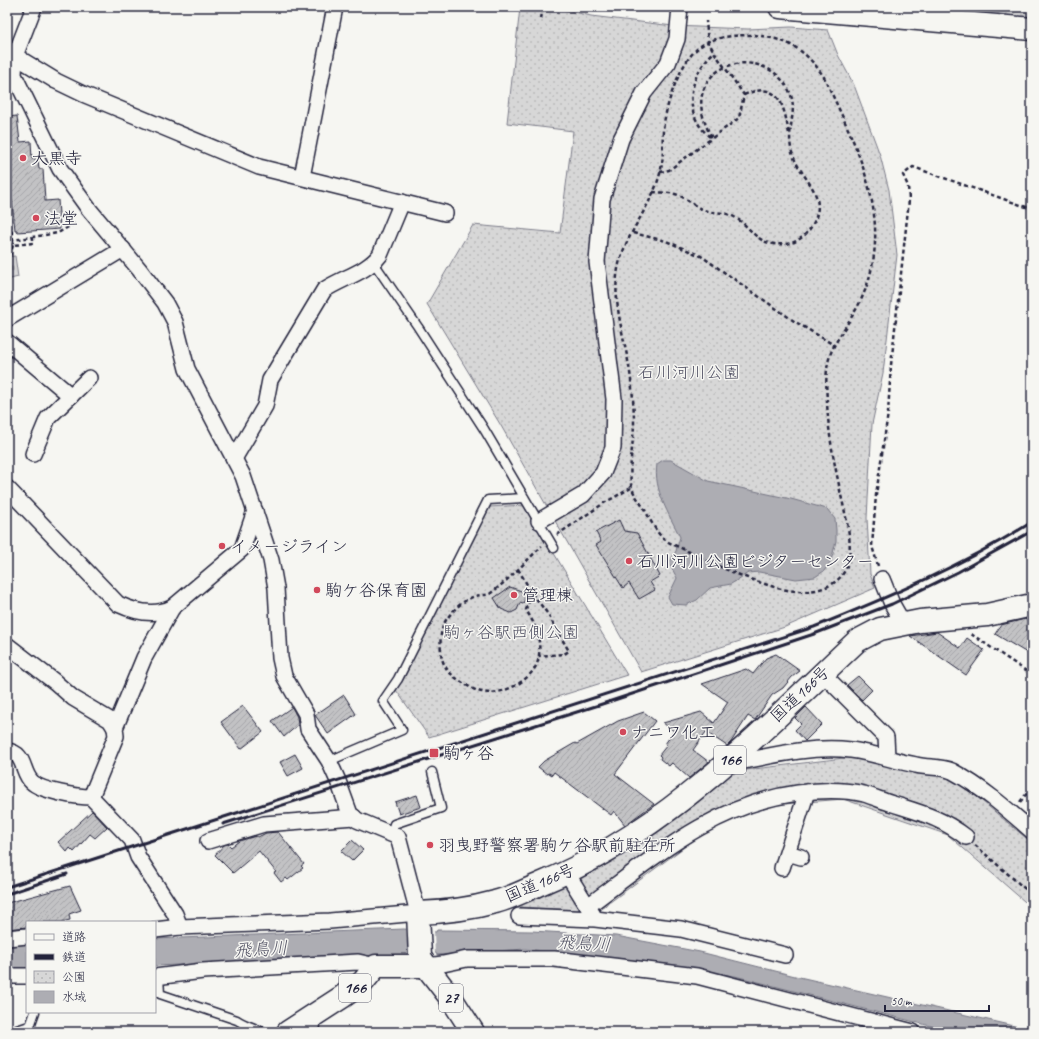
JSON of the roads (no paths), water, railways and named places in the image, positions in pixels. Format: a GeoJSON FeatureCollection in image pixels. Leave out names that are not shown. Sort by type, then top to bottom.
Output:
{"type":"FeatureCollection","features":[{"type":"Feature","properties":{"kind":"main road"},"geometry":{"type":"LineString","coordinates":[[780,7],[835,9],[1032,29]]}},
{"type":"Feature","properties":{"kind":"main road","name":"国道166号"},"geometry":{"type":"LineString","coordinates":[[418,919],[497,902],[567,873],[598,857],[640,832],[683,800],[725,765],[857,641],[880,629],[949,618],[987,615],[1032,605]]}},
{"type":"Feature","properties":{"kind":"main road"},"geometry":{"type":"LineString","coordinates":[[418,919],[423,961]]}},
{"type":"Feature","properties":{"kind":"main road","name":"166"},"geometry":{"type":"LineString","coordinates":[[288,1032],[317,1022],[363,982],[376,966],[423,961]]}},
{"type":"Feature","properties":{"kind":"main road","name":"27"},"geometry":{"type":"LineString","coordinates":[[423,961],[453,1001],[473,1032]]}},
{"type":"Feature","properties":{"kind":"street"},"geometry":{"type":"LineString","coordinates":[[34,7],[15,56],[10,74],[60,169],[88,208],[165,303],[175,322],[188,369],[243,476],[271,560],[276,588],[280,658],[284,676],[306,714],[308,729],[329,762],[341,787],[350,814],[398,837],[418,919],[180,927],[156,930]]}},
{"type":"Feature","properties":{"kind":"street"},"geometry":{"type":"LineString","coordinates":[[302,177],[335,7]]}},
{"type":"Feature","properties":{"kind":"street"},"geometry":{"type":"LineString","coordinates":[[539,521],[583,495],[603,473],[613,448],[614,398],[597,262],[602,199],[621,140],[644,93],[668,63],[677,39],[680,7]]}},
{"type":"Feature","properties":{"kind":"street"},"geometry":{"type":"LineString","coordinates":[[15,56],[56,81],[83,94],[239,160],[259,167],[445,213]]}},
{"type":"Feature","properties":{"kind":"street"},"geometry":{"type":"LineString","coordinates":[[234,459],[265,406],[270,380],[324,290],[337,281],[374,263],[380,255],[402,202]]}},
{"type":"Feature","properties":{"kind":"street"},"geometry":{"type":"LineString","coordinates":[[7,319],[122,249]]}},
{"type":"Feature","properties":{"kind":"street"},"geometry":{"type":"LineString","coordinates":[[7,342],[71,396]]}},
{"type":"Feature","properties":{"kind":"street"},"geometry":{"type":"LineString","coordinates":[[32,454],[48,418],[89,378]]}},
{"type":"Feature","properties":{"kind":"street"},"geometry":{"type":"LineString","coordinates":[[7,488],[118,604],[128,609],[161,613],[172,608],[242,549],[255,511]]}},
{"type":"Feature","properties":{"kind":"street"},"geometry":{"type":"LineString","coordinates":[[882,579],[892,604],[904,624]]}},
{"type":"Feature","properties":{"kind":"street"},"geometry":{"type":"LineString","coordinates":[[115,728],[144,658],[172,608]]}},
{"type":"Feature","properties":{"kind":"street"},"geometry":{"type":"LineString","coordinates":[[7,645],[55,682],[73,698],[110,720],[115,728],[116,736],[91,797]]}},
{"type":"Feature","properties":{"kind":"street"},"geometry":{"type":"LineString","coordinates":[[822,674],[886,737],[887,757]]}},
{"type":"Feature","properties":{"kind":"street"},"geometry":{"type":"LineString","coordinates":[[725,765],[775,755],[814,750],[850,750],[887,757],[917,766],[940,767],[978,787],[1032,831]]}},
{"type":"Feature","properties":{"kind":"street"},"geometry":{"type":"LineString","coordinates":[[7,751],[14,752],[20,756],[31,782],[42,788],[91,797],[132,840],[138,857],[175,914],[180,927]]}},
{"type":"Feature","properties":{"kind":"street"},"geometry":{"type":"LineString","coordinates":[[588,906],[679,839],[728,812],[753,802],[808,792],[836,791],[863,794],[950,824],[966,837]]}},
{"type":"Feature","properties":{"kind":"street"},"geometry":{"type":"LineString","coordinates":[[782,868],[794,855],[808,792]]}},
{"type":"Feature","properties":{"kind":"street"},"geometry":{"type":"LineString","coordinates":[[208,842],[264,824],[354,817]]}},
{"type":"Feature","properties":{"kind":"street"},"geometry":{"type":"LineString","coordinates":[[567,873],[595,919]]}},
{"type":"Feature","properties":{"kind":"street"},"geometry":{"type":"LineString","coordinates":[[519,916],[595,919],[682,929],[785,955]]}},
{"type":"Feature","properties":{"kind":"street"},"geometry":{"type":"LineString","coordinates":[[7,938],[26,936]]}},
{"type":"Feature","properties":{"kind":"street"},"geometry":{"type":"LineString","coordinates":[[423,961],[443,964],[467,959],[554,959],[689,976],[913,1032]]}},
{"type":"Feature","properties":{"kind":"street"},"geometry":{"type":"LineString","coordinates":[[157,977],[203,971],[358,962],[376,966]]}},
{"type":"Feature","properties":{"kind":"street"},"geometry":{"type":"LineString","coordinates":[[7,976],[26,976]]}},
{"type":"Feature","properties":{"kind":"lane"},"geometry":{"type":"LineString","coordinates":[[374,263],[476,416],[554,548]]}},
{"type":"Feature","properties":{"kind":"lane"},"geometry":{"type":"LineString","coordinates":[[329,762],[402,730],[383,701],[401,672],[488,500],[524,498]]}},
{"type":"Feature","properties":{"kind":"lane"},"geometry":{"type":"LineString","coordinates":[[391,834],[394,824],[442,808],[432,772]]}},
{"type":"Feature","properties":{"kind":"lane"},"geometry":{"type":"LineString","coordinates":[[157,977],[160,994],[237,1020],[248,1027],[254,1027],[262,1032]]}},
{"type":"Feature","properties":{"kind":"lane"},"geometry":{"type":"LineString","coordinates":[[11,1032],[29,1029],[35,1013]]}},
{"type":"Feature","properties":{"kind":"water"},"geometry":{"type":"Polygon","coordinates":[[[663,460],[671,460],[708,481],[791,499],[827,509],[835,519],[836,530],[836,541],[831,561],[824,571],[815,577],[796,579],[759,572],[748,573],[731,584],[710,588],[697,600],[686,605],[672,604],[668,597],[677,578],[669,563],[676,551],[680,537],[663,502],[657,483],[657,464],[663,460]]]}},
{"type":"Feature","properties":{"kind":"water","name":"飛鳥川"},"geometry":{"type":"Polygon","coordinates":[[[404,929],[436,932],[437,930],[532,931],[616,936],[700,952],[795,976],[1032,1030],[1032,1032],[954,1032],[735,976],[623,959],[525,949],[437,955],[436,953],[156,966],[156,939],[404,929]]]}},
{"type":"Feature","properties":{"kind":"water"},"geometry":{"type":"Polygon","coordinates":[[[26,944],[26,970],[7,970],[7,947],[26,944]]]}},
{"type":"Feature","properties":{"kind":"railway"},"geometry":{"type":"LineString","coordinates":[[7,887],[814,627],[870,604],[952,566],[1006,538],[1032,522]]}},
{"type":"Feature","properties":{"kind":"railway"},"geometry":{"type":"LineString","coordinates":[[223,824],[599,705],[814,634],[892,604],[958,572],[1032,531]]}},
{"type":"Feature","properties":{"kind":"railway"},"geometry":{"type":"LineString","coordinates":[[7,894],[67,874]]}},
{"type":"Feature","properties":{"kind":"place","name":"大黒寺"},"geometry":{"type":"Point","coordinates":[23,158]}},
{"type":"Feature","properties":{"kind":"place","name":"法堂"},"geometry":{"type":"Point","coordinates":[36,218]}},
{"type":"Feature","properties":{"kind":"place","name":"イメージライン"},"geometry":{"type":"Point","coordinates":[222,546]}},
{"type":"Feature","properties":{"kind":"place","name":"石川河川公園ビジターセンター"},"geometry":{"type":"Point","coordinates":[629,561]}},
{"type":"Feature","properties":{"kind":"place","name":"駒ケ谷保育園"},"geometry":{"type":"Point","coordinates":[317,590]}},
{"type":"Feature","properties":{"kind":"place","name":"管理棟"},"geometry":{"type":"Point","coordinates":[514,595]}},
{"type":"Feature","properties":{"kind":"place","name":"ナニワ化工"},"geometry":{"type":"Point","coordinates":[623,732]}},
{"type":"Feature","properties":{"kind":"place","name":"駒ヶ谷"},"geometry":{"type":"Point","coordinates":[434,753]}},
{"type":"Feature","properties":{"kind":"place","name":"羽曳野警察署駒ケ谷駅前駐在所"},"geometry":{"type":"Point","coordinates":[430,845]}},
{"type":"Feature","properties":{"kind":"park label","name":"石川河川公園"},"geometry":{"type":"Point","coordinates":[689,372]}},
{"type":"Feature","properties":{"kind":"park label","name":"駒ヶ谷駅西側公園"},"geometry":{"type":"Point","coordinates":[511,632]}}]}
